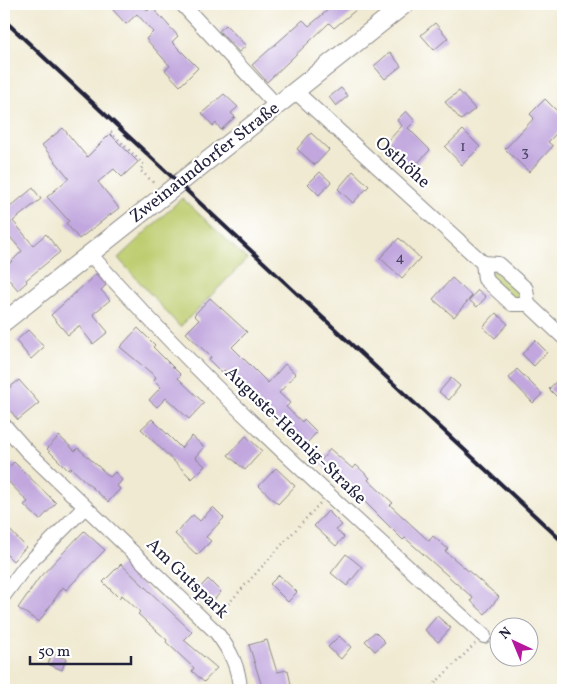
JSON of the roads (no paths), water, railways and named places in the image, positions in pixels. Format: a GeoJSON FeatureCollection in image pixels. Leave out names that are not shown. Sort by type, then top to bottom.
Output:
{"type":"FeatureCollection","features":[{"type":"Feature","properties":{"kind":"street"},"geometry":{"type":"LineString","coordinates":[[182,4],[277,106]]}},
{"type":"Feature","properties":{"kind":"street","name":"Zweinaundorfer Straße"},"geometry":{"type":"LineString","coordinates":[[4,322],[406,4]]}},
{"type":"Feature","properties":{"kind":"street","name":"Osthöhe"},"geometry":{"type":"LineString","coordinates":[[296,92],[483,263],[498,264],[526,288],[528,304],[563,337]]}},
{"type":"Feature","properties":{"kind":"street","name":"Auguste-Hennig-Straße"},"geometry":{"type":"LineString","coordinates":[[90,254],[162,333],[328,494],[484,636]]}},
{"type":"Feature","properties":{"kind":"street","name":"Osthöhe"},"geometry":{"type":"LineString","coordinates":[[483,263],[482,272],[485,279],[512,304],[528,304]]}},
{"type":"Feature","properties":{"kind":"street","name":"Am Gutspark"},"geometry":{"type":"LineString","coordinates":[[4,424],[26,450],[209,626],[228,648],[233,658],[239,677],[240,690]]}},
{"type":"Feature","properties":{"kind":"street"},"geometry":{"type":"LineString","coordinates":[[4,595],[25,567],[85,507]]}},
{"type":"Feature","properties":{"kind":"railway"},"geometry":{"type":"LineString","coordinates":[[4,20],[563,542]]}}]}
